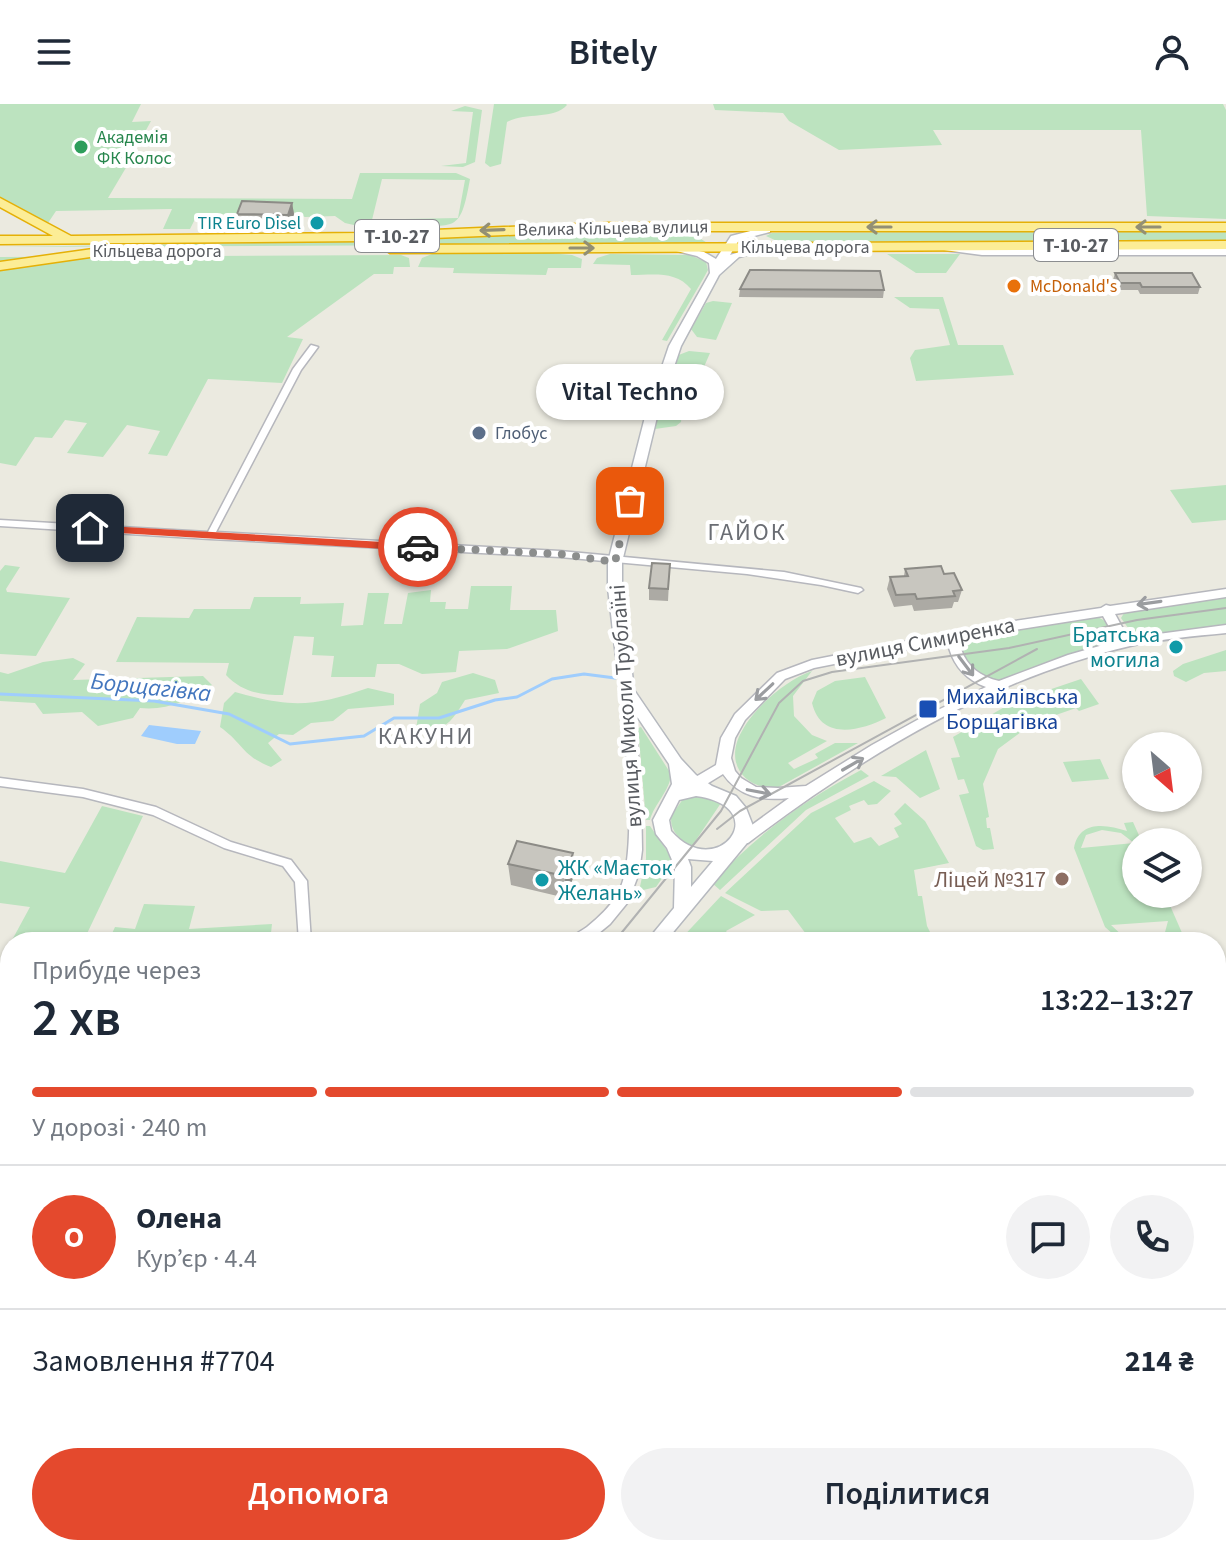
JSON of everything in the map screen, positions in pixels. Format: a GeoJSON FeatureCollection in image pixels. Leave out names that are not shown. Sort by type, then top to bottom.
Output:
{"type":"FeatureCollection","features":[{"type":"Feature","properties":{"kind":"highway"},"geometry":{"type":"LineString","coordinates":[[0,202],[47,231],[96,240]]}},
{"type":"Feature","properties":{"kind":"highway","name":"Велика Кільцева вулиця"},"geometry":{"type":"LineString","coordinates":[[0,240],[363,237],[601,227],[1226,227]]}},
{"type":"Feature","properties":{"kind":"highway"},"geometry":{"type":"LineString","coordinates":[[794,227],[757,234],[759,241],[795,247]]}},
{"type":"Feature","properties":{"kind":"highway","name":"Кільцева дорога"},"geometry":{"type":"LineString","coordinates":[[0,251],[1226,245]]}},
{"type":"Feature","properties":{"kind":"highway"},"geometry":{"type":"LineString","coordinates":[[0,266],[107,251]]}},
{"type":"Feature","properties":{"kind":"main road"},"geometry":{"type":"LineString","coordinates":[[669,248],[706,256],[716,270],[727,248],[739,235],[766,230]]}},
{"type":"Feature","properties":{"kind":"main road","name":"вулиця Миколи Трублаїні"},"geometry":{"type":"LineString","coordinates":[[627,691],[615,588],[615,562],[667,362],[716,270],[735,255],[765,247]]}},
{"type":"Feature","properties":{"kind":"main road"},"geometry":{"type":"LineString","coordinates":[[627,691],[676,763],[690,790]]}},
{"type":"Feature","properties":{"kind":"main road"},"geometry":{"type":"LineString","coordinates":[[664,932],[738,843],[746,827],[740,811],[723,794],[690,790],[680,784],[676,763]]}},
{"type":"Feature","properties":{"kind":"main road"},"geometry":{"type":"LineString","coordinates":[[681,913],[685,892],[683,867],[673,845],[661,830],[660,821],[661,811],[690,790]]}},
{"type":"Feature","properties":{"kind":"main road"},"geometry":{"type":"LineString","coordinates":[[673,845],[695,855],[719,853],[738,843]]}},
{"type":"Feature","properties":{"kind":"street"},"geometry":{"type":"LineString","coordinates":[[927,246],[982,252],[1226,252]]}},
{"type":"Feature","properties":{"kind":"street"},"geometry":{"type":"LineString","coordinates":[[210,536],[289,382],[314,347]]}},
{"type":"Feature","properties":{"kind":"street"},"geometry":{"type":"LineString","coordinates":[[0,523],[560,554],[615,562],[733,567],[822,580],[858,590]]}},
{"type":"Feature","properties":{"kind":"street","name":"вулиця Симиренка"},"geometry":{"type":"LineString","coordinates":[[725,760],[728,738],[740,717],[781,676],[833,658],[1106,609],[1226,593]]}},
{"type":"Feature","properties":{"kind":"street"},"geometry":{"type":"LineString","coordinates":[[1106,609],[1124,643]]}},
{"type":"Feature","properties":{"kind":"street"},"geometry":{"type":"LineString","coordinates":[[738,843],[809,789],[899,736],[1000,686],[1124,643],[1226,629]]}},
{"type":"Feature","properties":{"kind":"street"},"geometry":{"type":"LineString","coordinates":[[967,632],[955,648],[962,663],[978,680],[1000,686]]}},
{"type":"Feature","properties":{"kind":"street","name":"вулиця Миколи Трублаїні"},"geometry":{"type":"LineString","coordinates":[[587,932],[613,911],[628,889],[632,874],[635,825],[627,691]]}},
{"type":"Feature","properties":{"kind":"street"},"geometry":{"type":"LineString","coordinates":[[725,760],[730,777],[742,788],[762,794],[809,789]]}},
{"type":"Feature","properties":{"kind":"street"},"geometry":{"type":"LineString","coordinates":[[690,790],[717,773],[725,760]]}},
{"type":"Feature","properties":{"kind":"street"},"geometry":{"type":"LineString","coordinates":[[0,782],[83,793],[156,811],[228,845],[287,863],[301,881],[304,932]]}},
{"type":"Feature","properties":{"kind":"green space"},"geometry":{"type":"Polygon","coordinates":[[[0,104],[141,104],[132,122],[151,121],[128,163],[153,164],[127,166],[108,198],[352,199],[360,173],[456,173],[470,179],[463,210],[458,218],[465,180],[382,179],[372,220],[396,220],[395,227],[367,228],[345,223],[335,216],[238,212],[234,220],[225,220],[225,214],[213,217],[210,224],[198,224],[200,219],[195,219],[190,229],[163,229],[172,209],[56,211],[43,225],[0,198],[0,104]]]}},
{"type":"Feature","properties":{"kind":"green space"},"geometry":{"type":"Polygon","coordinates":[[[494,104],[567,105],[555,113],[507,122],[501,164],[490,167],[485,163],[494,104]]]}},
{"type":"Feature","properties":{"kind":"green space"},"geometry":{"type":"Polygon","coordinates":[[[713,104],[1223,104],[1226,110],[1226,219],[1147,216],[1141,130],[933,130],[942,145],[839,150],[789,121],[783,113],[715,110],[713,104]]]}},
{"type":"Feature","properties":{"kind":"green space"},"geometry":{"type":"Polygon","coordinates":[[[465,106],[482,110],[475,162],[463,167],[441,166],[466,163],[473,112],[451,111],[465,106]]]}},
{"type":"Feature","properties":{"kind":"green space"},"geometry":{"type":"Polygon","coordinates":[[[458,218],[445,225],[404,227],[405,219],[458,218]]]}},
{"type":"Feature","properties":{"kind":"green space"},"geometry":{"type":"Polygon","coordinates":[[[688,231],[709,244],[0,247],[376,241],[528,233],[688,231]]]}},
{"type":"Feature","properties":{"kind":"green space"},"geometry":{"type":"Polygon","coordinates":[[[1226,232],[1226,240],[779,242],[766,236],[772,233],[1226,232]]]}},
{"type":"Feature","properties":{"kind":"green space"},"geometry":{"type":"Polygon","coordinates":[[[549,253],[582,259],[581,268],[548,268],[546,275],[453,273],[454,268],[418,267],[422,258],[432,254],[549,253]]]}},
{"type":"Feature","properties":{"kind":"green space"},"geometry":{"type":"Polygon","coordinates":[[[610,254],[690,255],[706,262],[708,270],[667,341],[662,340],[691,289],[671,276],[631,275],[630,265],[593,264],[597,258],[610,254]]]}},
{"type":"Feature","properties":{"kind":"green space"},"geometry":{"type":"Polygon","coordinates":[[[887,254],[960,254],[946,273],[916,273],[887,254]]]}},
{"type":"Feature","properties":{"kind":"green space"},"geometry":{"type":"Polygon","coordinates":[[[401,255],[409,258],[410,267],[394,267],[393,274],[374,274],[287,337],[303,339],[282,383],[208,379],[167,456],[148,454],[160,431],[127,425],[103,457],[67,453],[87,423],[65,420],[52,438],[35,437],[16,466],[0,463],[0,257],[401,255]]]}},
{"type":"Feature","properties":{"kind":"green space"},"geometry":{"type":"Polygon","coordinates":[[[894,297],[943,297],[958,345],[1003,345],[1014,375],[916,381],[910,358],[915,350],[950,345],[939,309],[910,308],[894,297]]]}},
{"type":"Feature","properties":{"kind":"green space"},"geometry":{"type":"Polygon","coordinates":[[[706,303],[732,303],[716,340],[697,337],[691,329],[706,303]]]}},
{"type":"Feature","properties":{"kind":"green space"},"geometry":{"type":"Polygon","coordinates":[[[689,351],[710,353],[691,397],[669,392],[666,386],[676,356],[689,351]]]}},
{"type":"Feature","properties":{"kind":"green space"},"geometry":{"type":"Polygon","coordinates":[[[661,397],[674,402],[682,411],[681,422],[676,426],[655,429],[661,397]]]}},
{"type":"Feature","properties":{"kind":"green space"},"geometry":{"type":"Polygon","coordinates":[[[1226,485],[1226,520],[1192,523],[1170,490],[1226,485]]]}},
{"type":"Feature","properties":{"kind":"green space"},"geometry":{"type":"Polygon","coordinates":[[[5,565],[20,567],[7,592],[70,598],[36,656],[0,654],[0,571],[5,565]]]}},
{"type":"Feature","properties":{"kind":"green space"},"geometry":{"type":"Polygon","coordinates":[[[471,586],[512,586],[510,610],[556,610],[558,631],[507,649],[459,651],[456,672],[422,674],[399,664],[377,664],[375,677],[331,677],[334,656],[312,655],[314,637],[294,636],[283,695],[259,693],[238,685],[226,675],[229,663],[116,662],[137,617],[189,618],[194,609],[250,609],[254,597],[301,597],[300,604],[344,603],[341,626],[363,625],[368,593],[389,593],[384,624],[402,624],[408,593],[431,590],[430,602],[446,602],[445,609],[468,609],[471,586]]]}},
{"type":"Feature","properties":{"kind":"green space"},"geometry":{"type":"Polygon","coordinates":[[[1226,597],[1226,624],[1143,636],[1131,632],[1121,618],[1126,610],[1226,597]]]}},
{"type":"Feature","properties":{"kind":"green space"},"geometry":{"type":"Polygon","coordinates":[[[1096,616],[1105,621],[1114,635],[1111,643],[1003,680],[980,675],[965,658],[962,642],[969,637],[1096,616]]]}},
{"type":"Feature","properties":{"kind":"green space"},"geometry":{"type":"Polygon","coordinates":[[[1226,650],[1226,671],[1204,673],[1186,682],[1174,676],[1173,671],[1183,664],[1226,650]]]}},
{"type":"Feature","properties":{"kind":"green space"},"geometry":{"type":"Polygon","coordinates":[[[73,658],[85,664],[73,680],[203,676],[212,685],[178,703],[159,708],[140,708],[133,718],[98,726],[82,712],[43,714],[35,703],[0,701],[0,672],[8,674],[43,662],[73,658]]]}},
{"type":"Feature","properties":{"kind":"green space"},"geometry":{"type":"Polygon","coordinates":[[[812,671],[793,696],[794,716],[812,735],[827,741],[788,763],[794,769],[818,758],[815,754],[835,743],[858,743],[777,788],[746,779],[736,763],[735,753],[742,731],[772,695],[812,671]]]}},
{"type":"Feature","properties":{"kind":"green space"},"geometry":{"type":"Polygon","coordinates":[[[473,673],[495,680],[499,693],[465,700],[451,720],[441,727],[416,729],[420,704],[437,693],[442,682],[473,673]]]}},
{"type":"Feature","properties":{"kind":"green space"},"geometry":{"type":"Polygon","coordinates":[[[865,677],[886,718],[843,730],[824,723],[812,703],[817,691],[835,681],[865,677]]]}},
{"type":"Feature","properties":{"kind":"green space"},"geometry":{"type":"Polygon","coordinates":[[[1081,679],[1099,704],[1079,711],[1076,708],[1033,723],[998,749],[983,784],[989,817],[986,818],[987,828],[990,828],[994,849],[983,850],[976,846],[959,795],[969,793],[964,779],[958,780],[951,758],[960,757],[953,737],[1013,702],[1081,679]]]}},
{"type":"Feature","properties":{"kind":"green space"},"geometry":{"type":"Polygon","coordinates":[[[368,688],[394,694],[394,705],[348,709],[333,721],[311,723],[293,735],[279,734],[268,743],[282,760],[271,767],[248,754],[220,727],[224,703],[235,692],[272,701],[302,703],[332,699],[368,688]]]}},
{"type":"Feature","properties":{"kind":"green space"},"geometry":{"type":"Polygon","coordinates":[[[641,727],[671,774],[650,820],[646,820],[638,728],[641,727]]]}},
{"type":"Feature","properties":{"kind":"green space"},"geometry":{"type":"Polygon","coordinates":[[[926,750],[940,789],[920,798],[896,777],[881,776],[926,750]]]}},
{"type":"Feature","properties":{"kind":"green space"},"geometry":{"type":"Polygon","coordinates":[[[1100,759],[1109,779],[1072,782],[1063,762],[1100,759]]]}},
{"type":"Feature","properties":{"kind":"green space"},"geometry":{"type":"Polygon","coordinates":[[[861,770],[869,776],[806,810],[720,890],[712,883],[781,820],[861,770]]]}},
{"type":"Feature","properties":{"kind":"green space"},"geometry":{"type":"Polygon","coordinates":[[[874,781],[891,791],[877,804],[868,805],[864,800],[849,806],[851,810],[835,818],[854,843],[871,837],[879,846],[899,837],[894,828],[902,824],[894,814],[905,803],[925,821],[949,863],[914,870],[918,896],[922,896],[930,932],[804,932],[788,910],[761,911],[725,893],[811,813],[874,781]]]}},
{"type":"Feature","properties":{"kind":"green space"},"geometry":{"type":"Polygon","coordinates":[[[701,796],[721,803],[692,846],[676,834],[671,816],[683,799],[701,796]]]}},
{"type":"Feature","properties":{"kind":"green space"},"geometry":{"type":"Polygon","coordinates":[[[102,806],[143,816],[88,932],[16,932],[30,907],[0,903],[0,861],[65,873],[102,806]]]}},
{"type":"Feature","properties":{"kind":"green space"},"geometry":{"type":"Polygon","coordinates":[[[1133,822],[1136,828],[1126,828],[1124,823],[1133,822]]]}},
{"type":"Feature","properties":{"kind":"green space"},"geometry":{"type":"Polygon","coordinates":[[[646,826],[650,826],[674,861],[656,887],[639,891],[646,859],[646,826]]]}},
{"type":"Feature","properties":{"kind":"green space"},"geometry":{"type":"Polygon","coordinates":[[[1087,828],[1122,830],[1122,834],[1102,830],[1086,835],[1081,848],[1122,844],[1122,908],[1171,908],[1182,932],[1165,932],[1168,921],[1111,925],[1119,932],[1111,932],[1105,927],[1074,848],[1087,828]]]}},
{"type":"Feature","properties":{"kind":"green space"},"geometry":{"type":"Polygon","coordinates":[[[721,896],[755,915],[727,932],[687,932],[721,896]]]}},
{"type":"Feature","properties":{"kind":"green space"},"geometry":{"type":"Polygon","coordinates":[[[144,904],[195,906],[189,929],[272,924],[271,932],[113,932],[115,927],[135,929],[144,904]]]}},
{"type":"Feature","properties":{"kind":"water"},"geometry":{"type":"Polygon","coordinates":[[[149,725],[201,731],[195,744],[177,744],[141,736],[149,725]]]}},
{"type":"Feature","properties":{"kind":"building"},"geometry":{"type":"Polygon","coordinates":[[[242,201],[292,203],[288,215],[237,214],[242,201]]]}},
{"type":"Feature","properties":{"kind":"building"},"geometry":{"type":"Polygon","coordinates":[[[750,270],[880,271],[884,290],[740,289],[750,270]]]}},
{"type":"Feature","properties":{"kind":"building"},"geometry":{"type":"Polygon","coordinates":[[[1115,273],[1192,273],[1200,287],[1142,287],[1140,283],[1120,283],[1115,273]]]}},
{"type":"Feature","properties":{"kind":"building"},"geometry":{"type":"Polygon","coordinates":[[[652,563],[670,564],[668,589],[649,588],[652,563]]]}},
{"type":"Feature","properties":{"kind":"building"},"geometry":{"type":"Polygon","coordinates":[[[941,566],[944,574],[954,573],[962,590],[953,591],[955,596],[917,599],[915,594],[896,595],[890,577],[908,576],[905,569],[941,566]]]}},
{"type":"Feature","properties":{"kind":"building"},"geometry":{"type":"Polygon","coordinates":[[[517,841],[573,853],[565,876],[508,864],[517,841]]]}},
{"type":"Feature","properties":{"kind":"waterway","name":"Борщагівка"},"geometry":{"type":"LineString","coordinates":[[0,694],[154,701],[229,714],[290,744],[364,736],[394,718],[439,718],[495,700],[517,697],[552,679],[584,674],[615,678]]}},
{"type":"Feature","properties":{"kind":"tram line"},"geometry":{"type":"LineString","coordinates":[[622,932],[721,811],[779,703],[803,681],[832,672],[1009,648],[1137,620],[1226,608]]}},
{"type":"Feature","properties":{"kind":"tram line"},"geometry":{"type":"LineString","coordinates":[[717,829],[740,811],[1037,649]]}},
{"type":"Feature","properties":{"kind":"way so far"},"geometry":{"type":"LineString","coordinates":[[418,547],[560,554],[615,562],[630,501]]}},
{"type":"Feature","properties":{"kind":"place","name":"Академія ФК Колос"},"geometry":{"type":"Point","coordinates":[81,147]}},
{"type":"Feature","properties":{"kind":"place","name":"TIR Euro Disel"},"geometry":{"type":"Point","coordinates":[317,223]}},
{"type":"Feature","properties":{"kind":"place","name":"McDonald's"},"geometry":{"type":"Point","coordinates":[1014,286]}},
{"type":"Feature","properties":{"kind":"place","name":"Глобус"},"geometry":{"type":"Point","coordinates":[479,433]}},
{"type":"Feature","properties":{"kind":"place","name":"Vital Techno"},"geometry":{"type":"Point","coordinates":[630,501]}},
{"type":"Feature","properties":{"kind":"place","name":"Братська могила"},"geometry":{"type":"Point","coordinates":[1176,647]}},
{"type":"Feature","properties":{"kind":"place","name":"Михайлівська Борщагівка"},"geometry":{"type":"Point","coordinates":[928,709]}},
{"type":"Feature","properties":{"kind":"place","name":"Ліцей №317"},"geometry":{"type":"Point","coordinates":[1062,879]}},
{"type":"Feature","properties":{"kind":"place","name":"ЖК «Маєток Желань»"},"geometry":{"type":"Point","coordinates":[542,880]}},
{"type":"Feature","properties":{"kind":"district","name":"ГАЙОК"},"geometry":{"type":"Point","coordinates":[747,532]}},
{"type":"Feature","properties":{"kind":"district","name":"КАКУНИ"},"geometry":{"type":"Point","coordinates":[426,736]}},
{"type":"Feature","properties":{"kind":"route"},"geometry":{"type":"LineString","coordinates":[[90,528],[418,547]]}}]}
